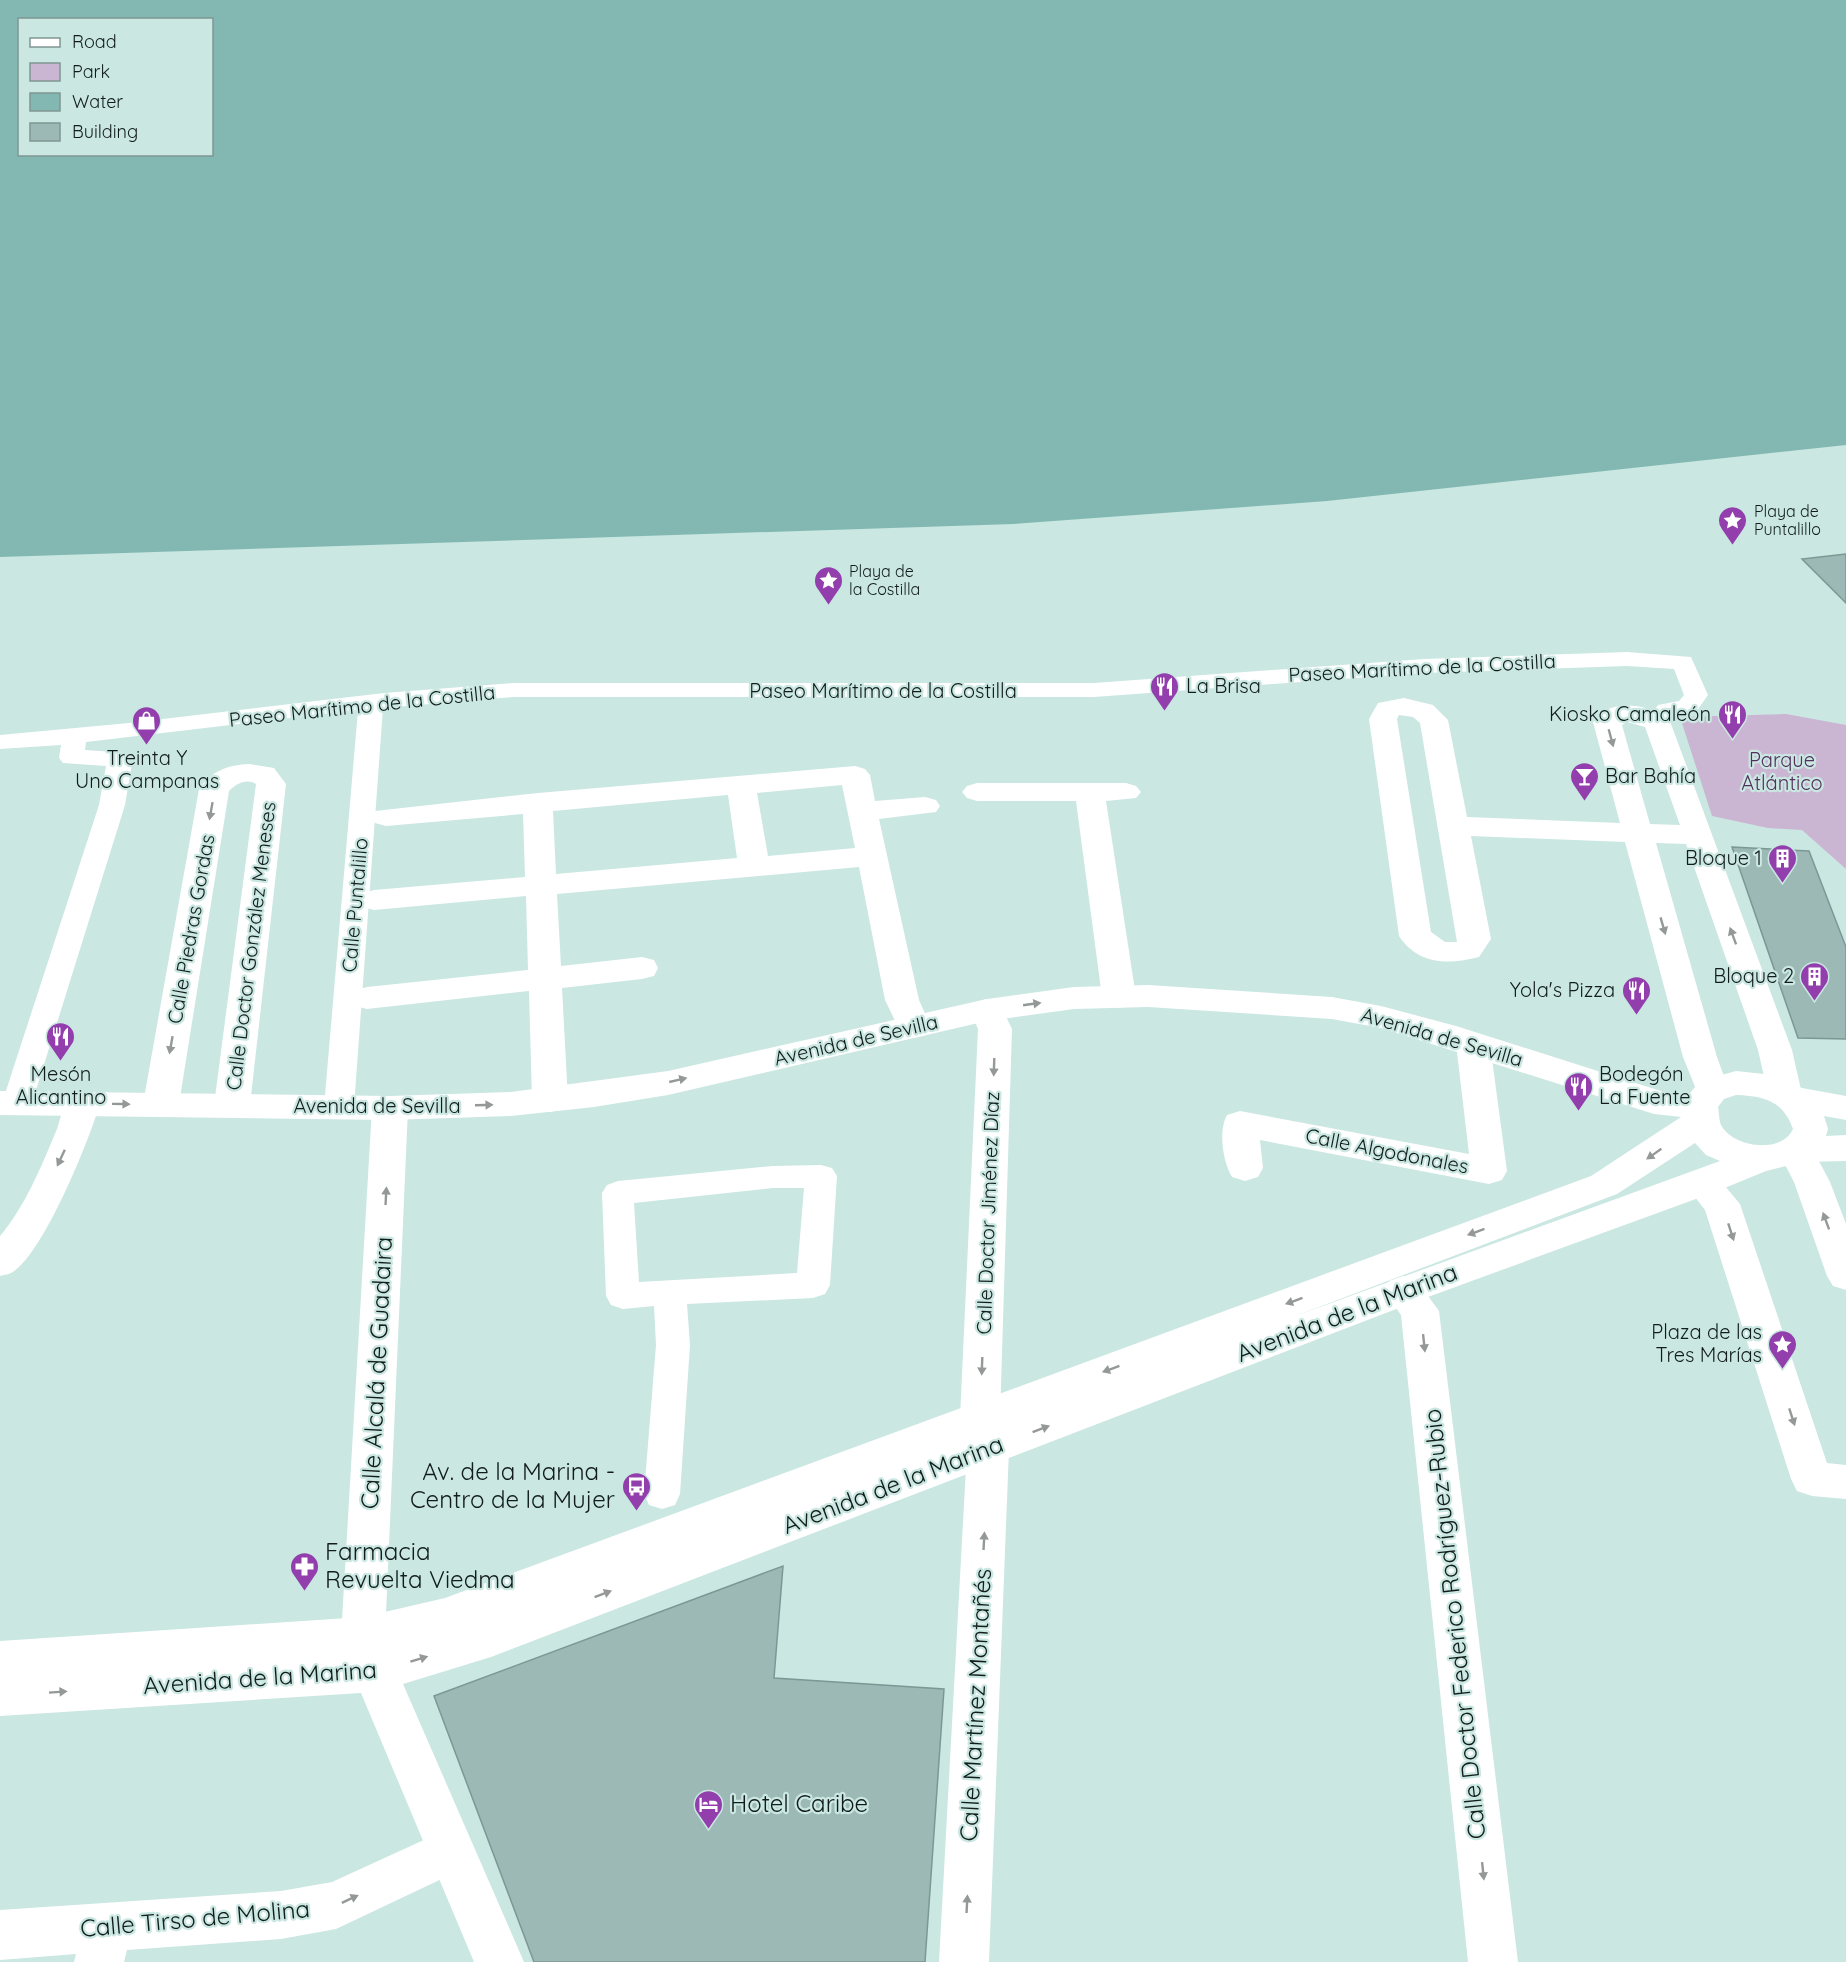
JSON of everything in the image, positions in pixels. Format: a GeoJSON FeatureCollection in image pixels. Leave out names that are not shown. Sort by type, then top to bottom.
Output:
{"type":"FeatureCollection","features":[{"type":"Feature","properties":{"kind":"street","name":"Paseo Marítimo de la Costilla"},"geometry":{"type":"LineString","coordinates":[[0,742],[74,738],[440,694],[513,690],[1094,690],[1424,666],[1627,659],[1683,662],[1696,695],[1687,707],[1667,710],[1658,722]]}},
{"type":"Feature","properties":{"kind":"street","name":"Calle Puntalillo"},"geometry":{"type":"LineString","coordinates":[[339,1107],[371,702]]}},
{"type":"Feature","properties":{"kind":"street"},"geometry":{"type":"LineString","coordinates":[[1404,706],[1423,711],[1434,720],[1454,826],[1475,939],[1468,950],[1450,954],[1430,949],[1415,936],[1383,719],[1388,709],[1404,706]]}},
{"type":"Feature","properties":{"kind":"street"},"geometry":{"type":"LineString","coordinates":[[1802,1153],[1810,1145],[1814,1130],[1808,1114],[1790,1097],[1658,722],[1629,711],[1617,714],[1607,722],[1700,1057],[1709,1133],[1723,1144],[1760,1159],[1774,1160],[1802,1153],[1846,1148]]}},
{"type":"Feature","properties":{"kind":"street"},"geometry":{"type":"LineString","coordinates":[[8,1103],[112,805],[120,758],[72,758],[74,738]]}},
{"type":"Feature","properties":{"kind":"street","name":"Calle Piedras Gordas"},"geometry":{"type":"LineString","coordinates":[[161,1104],[214,789],[224,777],[244,772]]}},
{"type":"Feature","properties":{"kind":"street","name":"Calle Doctor González Meneses"},"geometry":{"type":"LineString","coordinates":[[232,1106],[271,784],[264,774],[244,772]]}},
{"type":"Feature","properties":{"kind":"street"},"geometry":{"type":"LineString","coordinates":[[386,817],[855,775],[874,856],[902,1000],[914,1027]]}},
{"type":"Feature","properties":{"kind":"street"},"geometry":{"type":"LineString","coordinates":[[741,785],[754,866]]}},
{"type":"Feature","properties":{"kind":"street"},"geometry":{"type":"LineString","coordinates":[[977,792],[1126,792]]}},
{"type":"Feature","properties":{"kind":"street"},"geometry":{"type":"LineString","coordinates":[[1090,792],[1119,997]]}},
{"type":"Feature","properties":{"kind":"street"},"geometry":{"type":"LineString","coordinates":[[538,802],[550,1100]]}},
{"type":"Feature","properties":{"kind":"street"},"geometry":{"type":"LineString","coordinates":[[863,811],[925,806]]}},
{"type":"Feature","properties":{"kind":"street"},"geometry":{"type":"LineString","coordinates":[[1454,826],[1696,835]]}},
{"type":"Feature","properties":{"kind":"street"},"geometry":{"type":"LineString","coordinates":[[374,900],[874,856]]}},
{"type":"Feature","properties":{"kind":"street"},"geometry":{"type":"LineString","coordinates":[[368,998],[642,968]]}},
{"type":"Feature","properties":{"kind":"street","name":"Avenida de Sevilla"},"geometry":{"type":"LineString","coordinates":[[8,1103],[390,1108],[550,1100],[668,1083],[987,1010],[1074,998],[1119,997],[1238,1000],[1332,1008],[1390,1019],[1666,1105],[1705,1105]]}},
{"type":"Feature","properties":{"kind":"street","name":"Calle Doctor Jiménez Díaz"},"geometry":{"type":"LineString","coordinates":[[984,1433],[995,1029],[987,1010]]}},
{"type":"Feature","properties":{"kind":"street","name":"Calle Algodonales"},"geometry":{"type":"LineString","coordinates":[[1245,1168],[1240,1124],[1489,1171],[1473,1044]]}},
{"type":"Feature","properties":{"kind":"street"},"geometry":{"type":"LineString","coordinates":[[1705,1105],[1727,1084],[1747,1083],[1767,1086],[1790,1097],[1846,1108]]}},
{"type":"Feature","properties":{"kind":"street"},"geometry":{"type":"LineString","coordinates":[[0,1262],[28,1229],[75,1128],[82,1103]]}},
{"type":"Feature","properties":{"kind":"street","name":"Avenida de la Marina"},"geometry":{"type":"LineString","coordinates":[[0,1695],[475,1643],[984,1433],[1604,1185],[1641,1163],[1705,1105]]}},
{"type":"Feature","properties":{"kind":"street","name":"Calle Alcalá de Guadaira"},"geometry":{"type":"LineString","coordinates":[[369,1655],[390,1108]]}},
{"type":"Feature","properties":{"kind":"street"},"geometry":{"type":"LineString","coordinates":[[1802,1153],[1846,1276]]}},
{"type":"Feature","properties":{"kind":"street","name":"Avenida de la Marina"},"geometry":{"type":"LineString","coordinates":[[984,1433],[1403,1292],[1702,1183],[1760,1159]]}},
{"type":"Feature","properties":{"kind":"street"},"geometry":{"type":"LineString","coordinates":[[821,1176],[813,1285],[669,1292],[623,1296],[618,1192],[773,1177],[821,1176]]}},
{"type":"Feature","properties":{"kind":"street"},"geometry":{"type":"LineString","coordinates":[[1702,1183],[1722,1204],[1812,1479],[1846,1482]]}},
{"type":"Feature","properties":{"kind":"street"},"geometry":{"type":"LineString","coordinates":[[662,1494],[673,1345],[669,1292]]}},
{"type":"Feature","properties":{"kind":"street","name":"Calle Doctor Federico Rodríguez-Rubio"},"geometry":{"type":"LineString","coordinates":[[1403,1292],[1420,1311],[1493,1962]]}},
{"type":"Feature","properties":{"kind":"street","name":"Calle Martínez Montañés"},"geometry":{"type":"LineString","coordinates":[[964,1962],[984,1433]]}},
{"type":"Feature","properties":{"kind":"street"},"geometry":{"type":"LineString","coordinates":[[369,1655],[498,1962]]}},
{"type":"Feature","properties":{"kind":"street","name":"Avenida de la Marina"},"geometry":{"type":"LineString","coordinates":[[0,1661],[369,1655]]}},
{"type":"Feature","properties":{"kind":"street","name":"Calle Tirso de Molina"},"geometry":{"type":"LineString","coordinates":[[0,1935],[104,1945],[336,1905],[450,1851]]}},
{"type":"Feature","properties":{"kind":"green space","name":"Parque Atlántico"},"geometry":{"type":"Polygon","coordinates":[[[1786,714],[1846,725],[1846,869],[1802,830],[1768,828],[1712,816],[1680,717],[1786,714]]]}},
{"type":"Feature","properties":{"kind":"water"},"geometry":{"type":"Polygon","coordinates":[[[0,0],[1846,0],[1846,445],[1327,501],[1013,524],[0,557],[0,0]]]}},
{"type":"Feature","properties":{"kind":"building"},"geometry":{"type":"Polygon","coordinates":[[[1846,554],[1846,603],[1802,559],[1846,554]]]}},
{"type":"Feature","properties":{"kind":"building"},"geometry":{"type":"Polygon","coordinates":[[[1732,847],[1809,851],[1846,947],[1846,1039],[1798,1038],[1732,847]]]}},
{"type":"Feature","properties":{"kind":"building","name":"Hotel Caribe"},"geometry":{"type":"Polygon","coordinates":[[[783,1566],[774,1678],[944,1689],[925,1962],[534,1962],[434,1696],[783,1566]]]}},
{"type":"Feature","properties":{"kind":"place","name":"Playa de Puntalillo"},"geometry":{"type":"Point","coordinates":[1733,546]}},
{"type":"Feature","properties":{"kind":"place","name":"Playa de la Costilla"},"geometry":{"type":"Point","coordinates":[828,606]}},
{"type":"Feature","properties":{"kind":"place","name":"La Brisa"},"geometry":{"type":"Point","coordinates":[1165,712]}},
{"type":"Feature","properties":{"kind":"place","name":"Kiosko Camaleón"},"geometry":{"type":"Point","coordinates":[1732,740]}},
{"type":"Feature","properties":{"kind":"place","name":"Treinta Y Uno Campanas"},"geometry":{"type":"Point","coordinates":[147,746]}},
{"type":"Feature","properties":{"kind":"place","name":"Bar Bahía"},"geometry":{"type":"Point","coordinates":[1584,802]}},
{"type":"Feature","properties":{"kind":"place","name":"Bloque 1"},"geometry":{"type":"Point","coordinates":[1783,884]}},
{"type":"Feature","properties":{"kind":"place","name":"Bloque 2"},"geometry":{"type":"Point","coordinates":[1815,1002]}},
{"type":"Feature","properties":{"kind":"place","name":"Yola's Pizza"},"geometry":{"type":"Point","coordinates":[1636,1016]}},
{"type":"Feature","properties":{"kind":"place","name":"Mesón Alicantino"},"geometry":{"type":"Point","coordinates":[61,1062]}},
{"type":"Feature","properties":{"kind":"place","name":"Bodegón La Fuente"},"geometry":{"type":"Point","coordinates":[1578,1112]}},
{"type":"Feature","properties":{"kind":"place","name":"Plaza de las Tres Marías"},"geometry":{"type":"Point","coordinates":[1783,1370]}},
{"type":"Feature","properties":{"kind":"place","name":"Av. de la Marina - Centro de la Mujer"},"geometry":{"type":"Point","coordinates":[636,1512]}},
{"type":"Feature","properties":{"kind":"place","name":"Farmacia Revuelta Viedma"},"geometry":{"type":"Point","coordinates":[304,1592]}},
{"type":"Feature","properties":{"kind":"place","name":"Hotel Caribe"},"geometry":{"type":"Point","coordinates":[709,1830]}}]}
